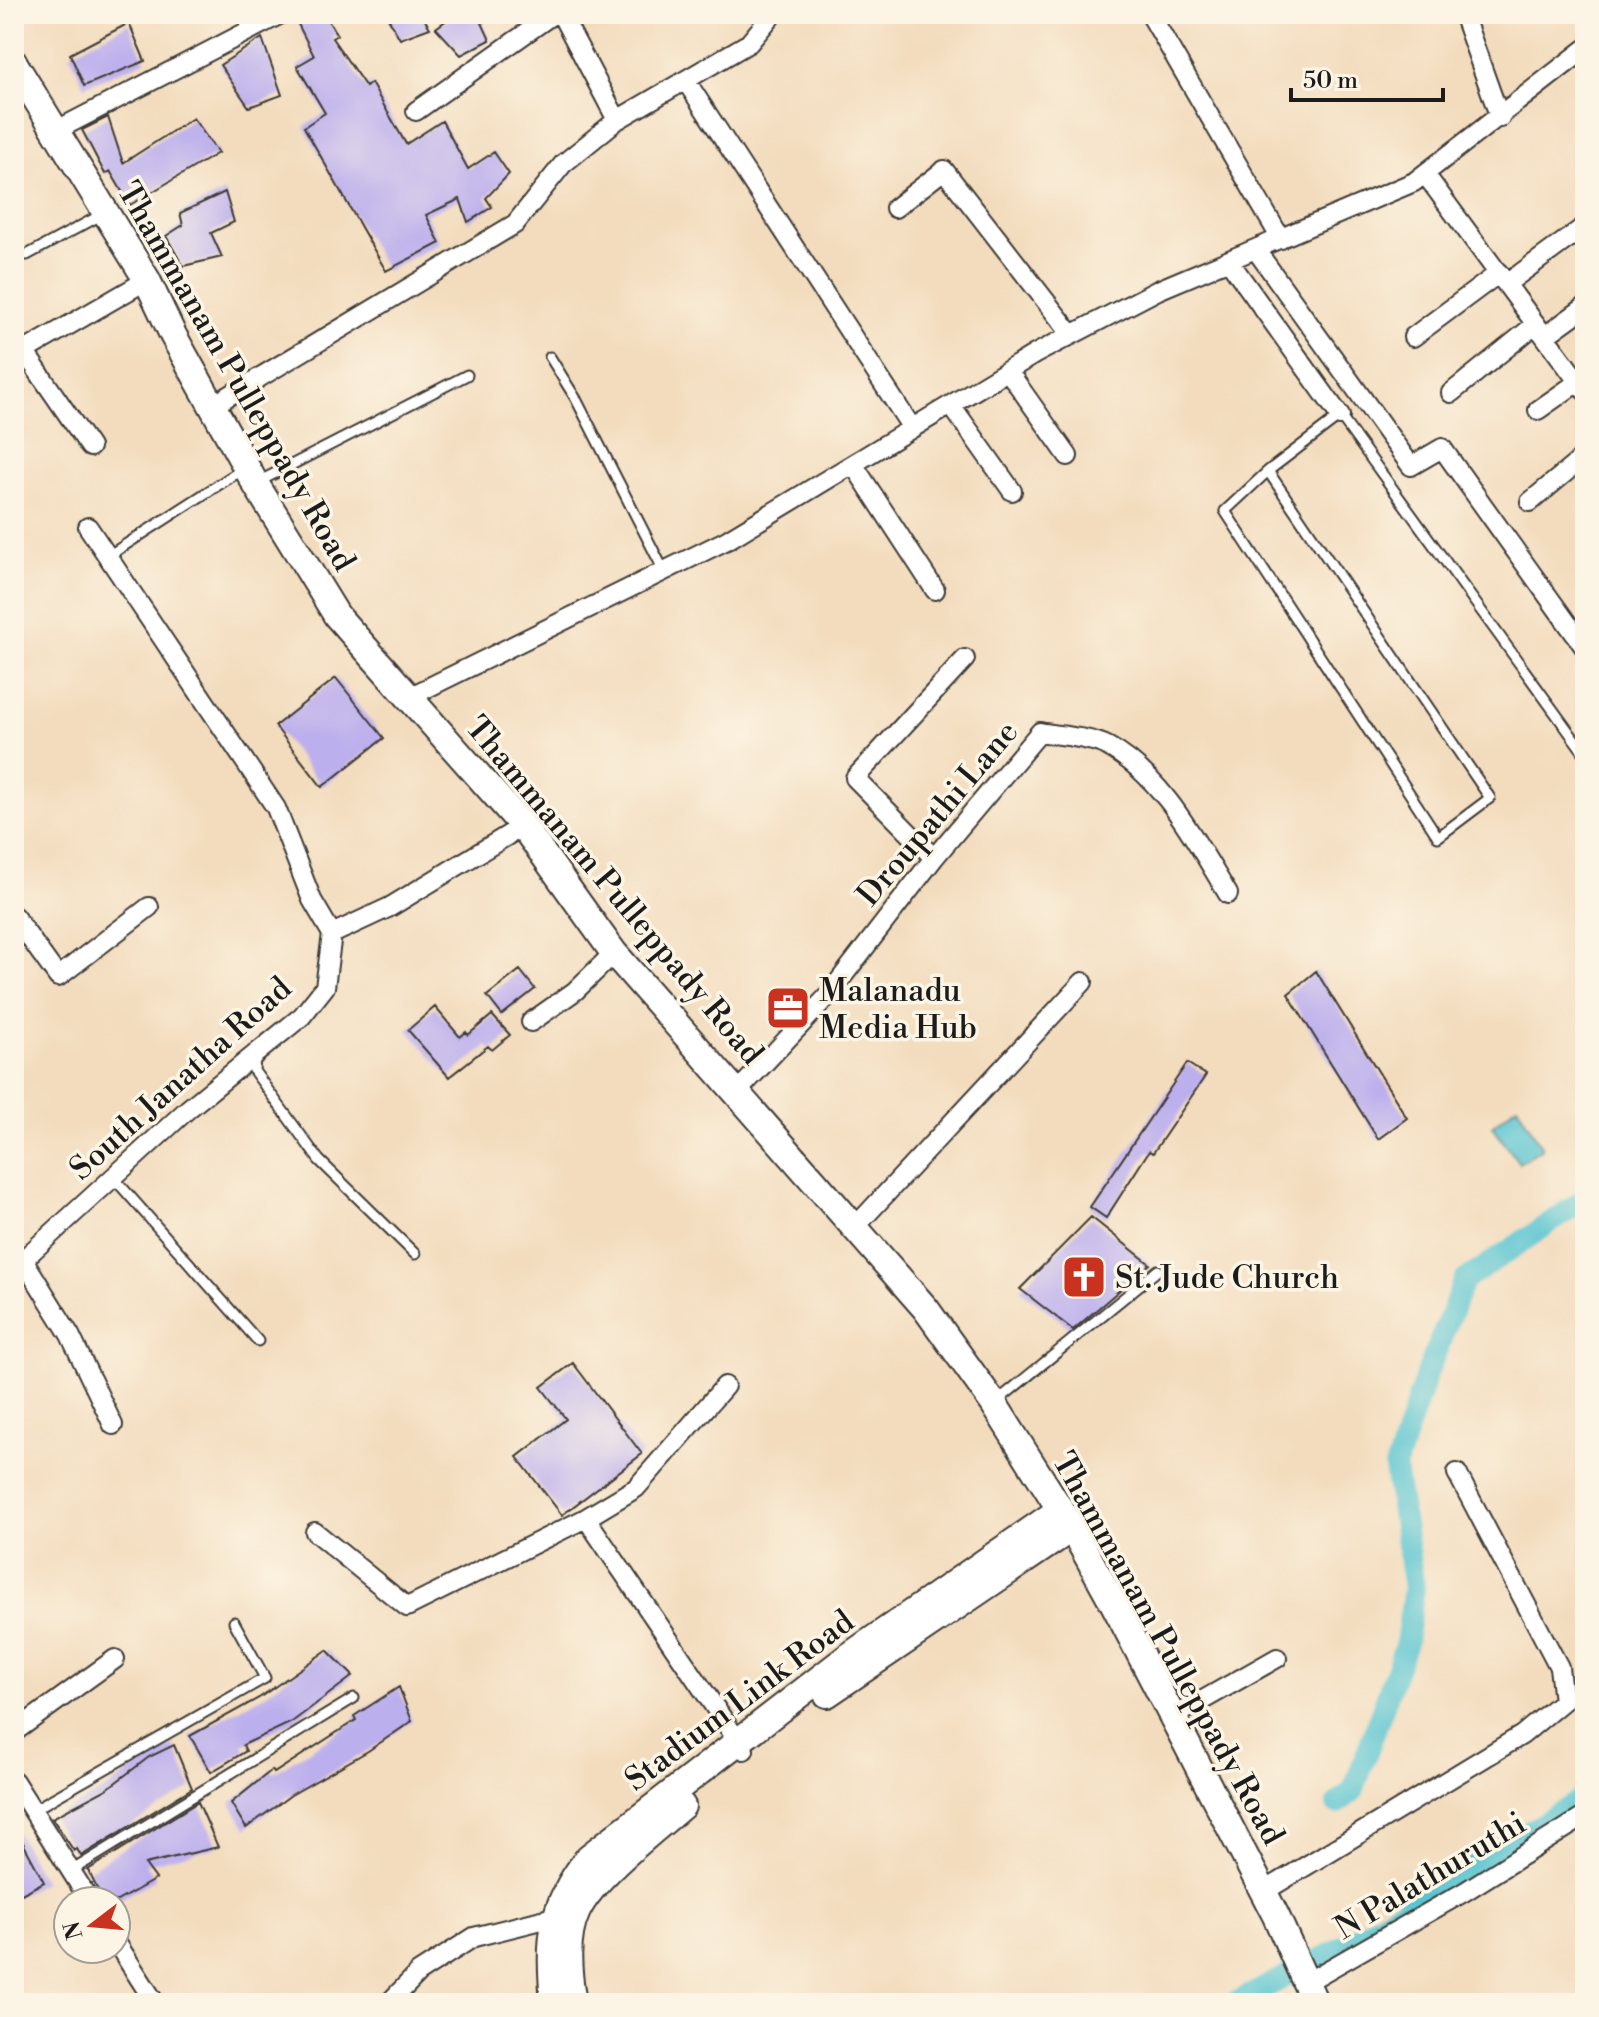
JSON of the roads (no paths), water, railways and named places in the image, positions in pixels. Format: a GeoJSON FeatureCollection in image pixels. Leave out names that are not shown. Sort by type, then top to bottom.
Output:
{"type":"FeatureCollection","features":[{"type":"Feature","properties":{"kind":"main road","name":"Thammanam Pulleppady Road"},"geometry":{"type":"LineString","coordinates":[[14,63],[147,280],[212,406],[337,616],[523,826],[614,953],[926,1309],[994,1404],[1066,1519],[1173,1717],[1276,1916],[1273,1947],[1308,1996]]}},
{"type":"Feature","properties":{"kind":"main road","name":"Stadium Link Road"},"geometry":{"type":"LineString","coordinates":[[573,2003],[569,1946],[577,1911],[607,1874],[742,1747],[845,1659],[1066,1519]]}},
{"type":"Feature","properties":{"kind":"main road","name":"Stadium Link Road"},"geometry":{"type":"LineString","coordinates":[[554,2003],[550,1952],[554,1917],[567,1884],[589,1857],[742,1747]]}},
{"type":"Feature","properties":{"kind":"street"},"geometry":{"type":"LineString","coordinates":[[55,131],[281,14]]}},
{"type":"Feature","properties":{"kind":"street"},"geometry":{"type":"LineString","coordinates":[[416,111],[553,14]]}},
{"type":"Feature","properties":{"kind":"street"},"geometry":{"type":"LineString","coordinates":[[561,14],[617,120]]}},
{"type":"Feature","properties":{"kind":"street"},"geometry":{"type":"LineString","coordinates":[[212,406],[515,224],[563,164],[617,120],[749,43],[773,14]]}},
{"type":"Feature","properties":{"kind":"street"},"geometry":{"type":"LineString","coordinates":[[1150,14],[1281,239]]}},
{"type":"Feature","properties":{"kind":"street"},"geometry":{"type":"LineString","coordinates":[[1463,14],[1500,118]]}},
{"type":"Feature","properties":{"kind":"street"},"geometry":{"type":"LineString","coordinates":[[407,698],[727,540],[1008,371],[1158,290],[1414,182],[1585,49]]}},
{"type":"Feature","properties":{"kind":"street"},"geometry":{"type":"LineString","coordinates":[[686,81],[912,428]]}},
{"type":"Feature","properties":{"kind":"street"},"geometry":{"type":"LineString","coordinates":[[895,208],[944,170],[1072,335]]}},
{"type":"Feature","properties":{"kind":"street"},"geometry":{"type":"LineString","coordinates":[[1425,174],[1582,385],[1538,410]]}},
{"type":"Feature","properties":{"kind":"street"},"geometry":{"type":"LineString","coordinates":[[1413,337],[1585,226]]}},
{"type":"Feature","properties":{"kind":"street"},"geometry":{"type":"LineString","coordinates":[[1256,250],[1411,466],[1442,448],[1585,648]]}},
{"type":"Feature","properties":{"kind":"street"},"geometry":{"type":"LineString","coordinates":[[1229,261],[1340,416]]}},
{"type":"Feature","properties":{"kind":"street"},"geometry":{"type":"LineString","coordinates":[[90,447],[19,354],[147,280]]}},
{"type":"Feature","properties":{"kind":"street"},"geometry":{"type":"LineString","coordinates":[[1451,393],[1540,330],[1585,307]]}},
{"type":"Feature","properties":{"kind":"street"},"geometry":{"type":"LineString","coordinates":[[1008,371],[1068,456]]}},
{"type":"Feature","properties":{"kind":"street"},"geometry":{"type":"LineString","coordinates":[[951,405],[1012,491]]}},
{"type":"Feature","properties":{"kind":"street"},"geometry":{"type":"LineString","coordinates":[[1530,502],[1585,456]]}},
{"type":"Feature","properties":{"kind":"street"},"geometry":{"type":"LineString","coordinates":[[853,464],[935,590]]}},
{"type":"Feature","properties":{"kind":"street"},"geometry":{"type":"LineString","coordinates":[[88,527],[276,808],[312,900],[332,934],[390,907],[523,826]]}},
{"type":"Feature","properties":{"kind":"street"},"geometry":{"type":"LineString","coordinates":[[934,858],[855,778],[965,659]]}},
{"type":"Feature","properties":{"kind":"street","name":"Droupathi Lane"},"geometry":{"type":"LineString","coordinates":[[738,1091],[826,998],[934,858],[1040,732],[1106,745],[1139,771],[1169,801],[1228,894]]}},
{"type":"Feature","properties":{"kind":"street"},"geometry":{"type":"LineString","coordinates":[[14,916],[58,977],[149,907]]}},
{"type":"Feature","properties":{"kind":"street","name":"South Janatha Road"},"geometry":{"type":"LineString","coordinates":[[19,1263],[188,1109],[302,1016],[325,987],[332,934]]}},
{"type":"Feature","properties":{"kind":"street"},"geometry":{"type":"LineString","coordinates":[[531,1022],[575,991],[614,953]]}},
{"type":"Feature","properties":{"kind":"street"},"geometry":{"type":"LineString","coordinates":[[855,1227],[1083,982]]}},
{"type":"Feature","properties":{"kind":"street"},"geometry":{"type":"LineString","coordinates":[[19,1263],[70,1335],[113,1425]]}},
{"type":"Feature","properties":{"kind":"street"},"geometry":{"type":"LineString","coordinates":[[315,1532],[407,1607],[586,1518],[636,1488],[725,1386]]}},
{"type":"Feature","properties":{"kind":"street"},"geometry":{"type":"LineString","coordinates":[[1263,1892],[1522,1735],[1563,1701],[1559,1667],[1457,1473]]}},
{"type":"Feature","properties":{"kind":"street"},"geometry":{"type":"LineString","coordinates":[[586,1518],[742,1747]]}},
{"type":"Feature","properties":{"kind":"street"},"geometry":{"type":"LineString","coordinates":[[1173,1717],[1277,1658]]}},
{"type":"Feature","properties":{"kind":"street"},"geometry":{"type":"LineString","coordinates":[[14,1732],[115,1659]]}},
{"type":"Feature","properties":{"kind":"street"},"geometry":{"type":"LineString","coordinates":[[14,1781],[80,1885]]}},
{"type":"Feature","properties":{"kind":"street","name":"N Palathuruthi"},"geometry":{"type":"LineString","coordinates":[[1308,1996],[1585,1816]]}},
{"type":"Feature","properties":{"kind":"street"},"geometry":{"type":"LineString","coordinates":[[389,2003],[418,1973],[474,1937],[554,1917]]}},
{"type":"Feature","properties":{"kind":"street"},"geometry":{"type":"LineString","coordinates":[[131,1965],[155,2003]]}},
{"type":"Feature","properties":{"kind":"lane"},"geometry":{"type":"LineString","coordinates":[[27,255],[106,213]]}},
{"type":"Feature","properties":{"kind":"lane"},"geometry":{"type":"LineString","coordinates":[[550,357],[576,399],[664,571]]}},
{"type":"Feature","properties":{"kind":"lane"},"geometry":{"type":"LineString","coordinates":[[108,556],[251,474],[467,375]]}},
{"type":"Feature","properties":{"kind":"lane"},"geometry":{"type":"LineString","coordinates":[[1268,471],[1490,798],[1438,837],[1225,511],[1268,471],[1340,416],[1585,754]]}},
{"type":"Feature","properties":{"kind":"lane"},"geometry":{"type":"LineString","coordinates":[[255,1056],[254,1071],[319,1160],[415,1254]]}},
{"type":"Feature","properties":{"kind":"lane"},"geometry":{"type":"LineString","coordinates":[[113,1177],[258,1341]]}},
{"type":"Feature","properties":{"kind":"lane"},"geometry":{"type":"LineString","coordinates":[[994,1404],[1158,1270]]}},
{"type":"Feature","properties":{"kind":"lane"},"geometry":{"type":"LineString","coordinates":[[33,1810],[265,1678],[234,1622]]}},
{"type":"Feature","properties":{"kind":"lane"},"geometry":{"type":"LineString","coordinates":[[71,1871],[354,1698]]}},
{"type":"Feature","properties":{"kind":"water"},"geometry":{"type":"Polygon","coordinates":[[[1517,1105],[1542,1148],[1519,1163],[1492,1126],[1517,1105]]]}},
{"type":"Feature","properties":{"kind":"waterway"},"geometry":{"type":"LineString","coordinates":[[1337,1804],[1353,1791],[1406,1643],[1414,1588],[1395,1468],[1426,1376],[1464,1281],[1585,1199]]}},
{"type":"Feature","properties":{"kind":"waterway"},"geometry":{"type":"LineString","coordinates":[[1235,2003],[1332,1953],[1585,1797]]}},
{"type":"Feature","properties":{"kind":"place","name":"Malanadu Media Hub"},"geometry":{"type":"Point","coordinates":[788,1008]}},
{"type":"Feature","properties":{"kind":"place","name":"St. Jude Church"},"geometry":{"type":"Point","coordinates":[1084,1277]}}]}
